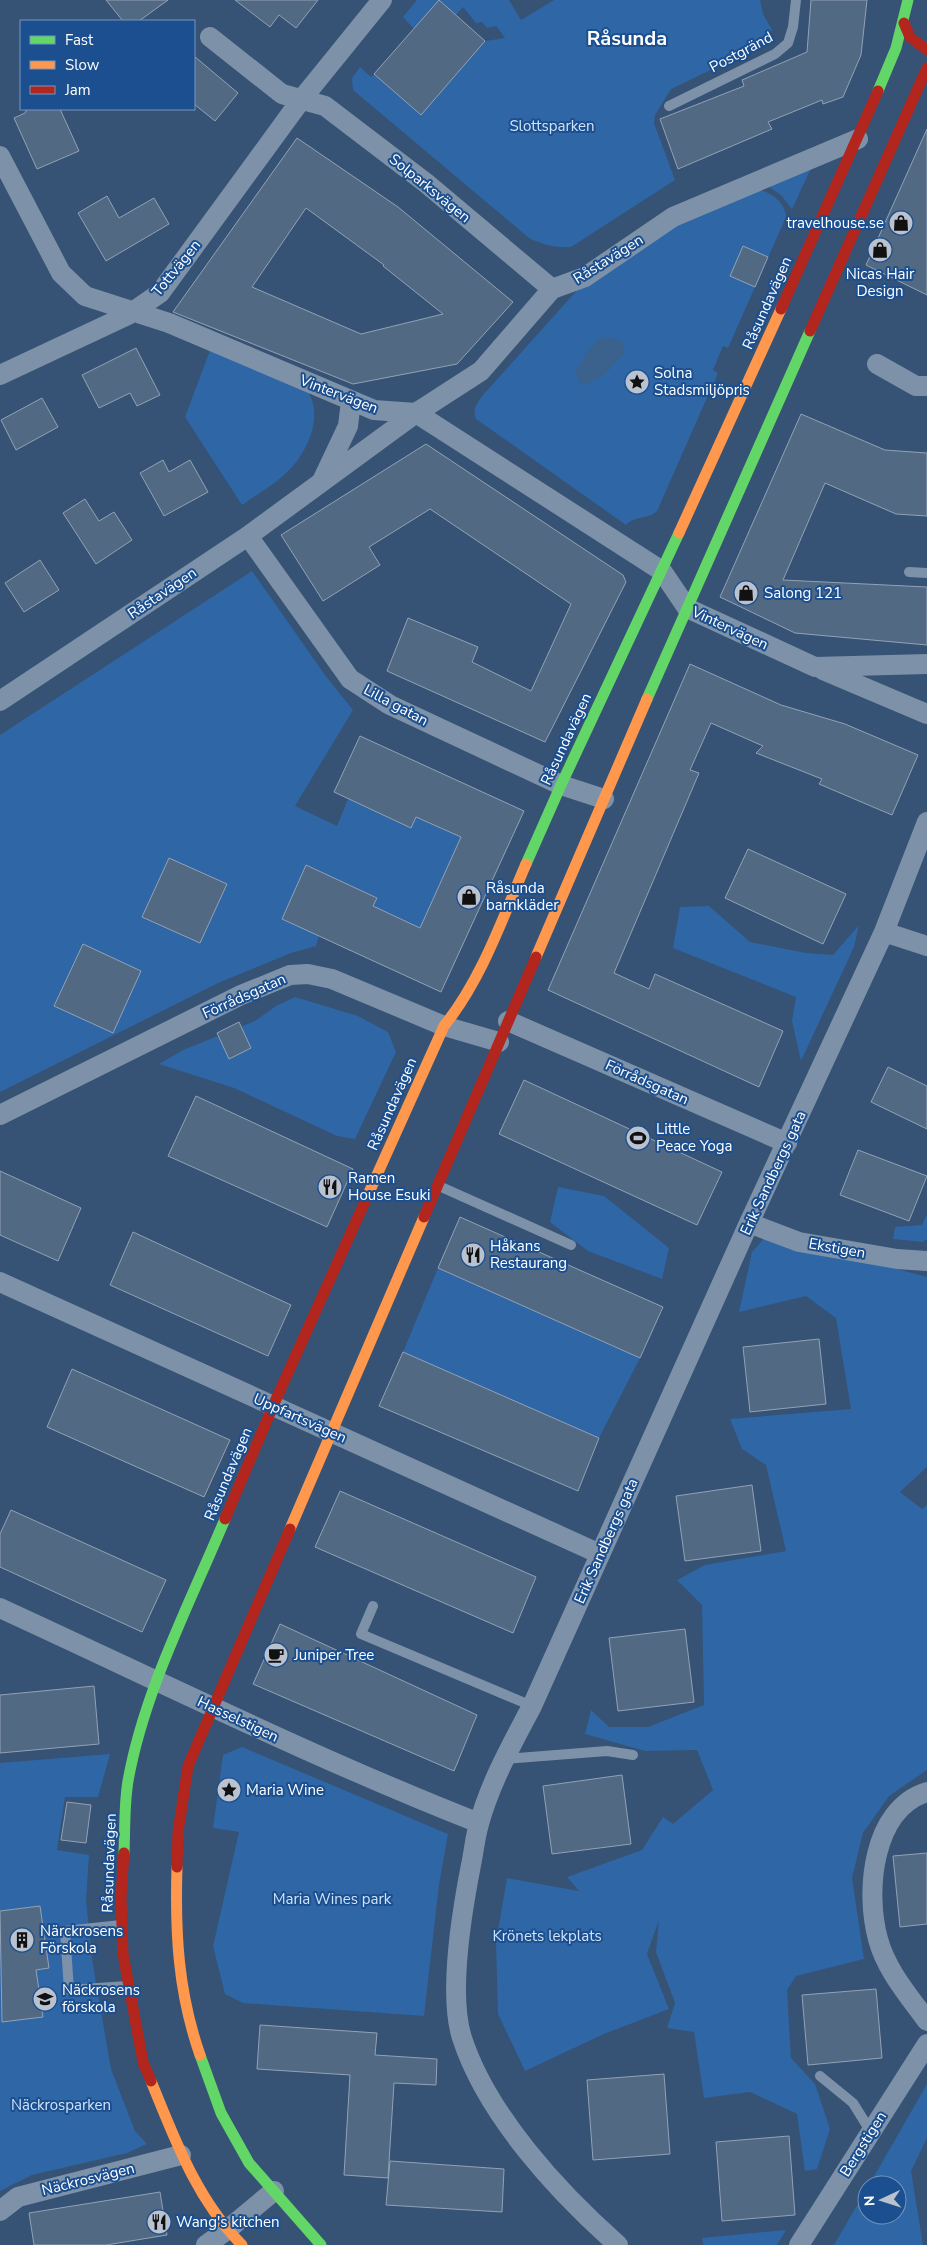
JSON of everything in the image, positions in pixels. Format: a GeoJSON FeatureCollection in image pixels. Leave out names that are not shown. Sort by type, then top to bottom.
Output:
{"type":"FeatureCollection","features":[{"type":"Feature","properties":{"kind":"street","name":"Tottvägen"},"geometry":{"type":"LineString","coordinates":[[0,375],[136,311],[160,293],[302,100],[382,0]]}},
{"type":"Feature","properties":{"kind":"street","name":"Råsundavägen"},"geometry":{"type":"LineString","coordinates":[[242,2245],[227,2230],[200,2191],[181,2155],[143,2062],[123,1954],[121,1897],[128,1783],[138,1738],[158,1681],[273,1406],[444,1026],[461,1005],[478,974],[561,785],[662,571],[858,139],[896,48],[904,23],[908,0]]}},
{"type":"Feature","properties":{"kind":"street"},"geometry":{"type":"LineString","coordinates":[[904,23],[910,37],[927,50]]}},
{"type":"Feature","properties":{"kind":"street"},"geometry":{"type":"LineString","coordinates":[[210,37],[282,94],[302,100]]}},
{"type":"Feature","properties":{"kind":"street"},"geometry":{"type":"LineString","coordinates":[[321,2245],[249,2163],[221,2113],[192,2031],[178,1960],[175,1921],[178,1832],[188,1766],[687,608],[927,68]]}},
{"type":"Feature","properties":{"kind":"street","name":"Solparksvägen"},"geometry":{"type":"LineString","coordinates":[[302,100],[325,106],[426,183],[552,289]]}},
{"type":"Feature","properties":{"kind":"street","name":"Råstavägen"},"geometry":{"type":"LineString","coordinates":[[0,701],[248,536],[416,413],[482,371],[552,289],[585,277],[673,217],[858,139]]}},
{"type":"Feature","properties":{"kind":"street","name":"Vintervägen"},"geometry":{"type":"LineString","coordinates":[[0,156],[62,274],[85,296],[170,322],[374,410],[416,413],[662,571],[687,608],[815,667],[927,714]]}},
{"type":"Feature","properties":{"kind":"street"},"geometry":{"type":"LineString","coordinates":[[878,364],[916,386],[927,386]]}},
{"type":"Feature","properties":{"kind":"street","name":"Råstavägen"},"geometry":{"type":"LineString","coordinates":[[321,482],[348,426],[351,401]]}},
{"type":"Feature","properties":{"kind":"street","name":"Lilla gatan"},"geometry":{"type":"LineString","coordinates":[[248,536],[350,679],[390,705],[561,785],[604,799]]}},
{"type":"Feature","properties":{"kind":"street","name":"Vintervägen"},"geometry":{"type":"LineString","coordinates":[[815,667],[927,664]]}},
{"type":"Feature","properties":{"kind":"street","name":"Erik Sandbergs gata"},"geometry":{"type":"LineString","coordinates":[[618,2245],[560,2189],[494,2106],[489,2099],[462,2037],[456,1980],[465,1895],[479,1823],[504,1759],[532,1706],[750,1223],[884,932],[927,822]]}},
{"type":"Feature","properties":{"kind":"street"},"geometry":{"type":"LineString","coordinates":[[884,932],[927,946]]}},
{"type":"Feature","properties":{"kind":"street","name":"Förrådsgatan"},"geometry":{"type":"LineString","coordinates":[[0,1115],[241,995],[290,975],[308,974],[332,980],[444,1026],[499,1042]]}},
{"type":"Feature","properties":{"kind":"street","name":"Förrådsgatan"},"geometry":{"type":"LineString","coordinates":[[508,1021],[787,1143]]}},
{"type":"Feature","properties":{"kind":"street","name":"Ekstigen"},"geometry":{"type":"LineString","coordinates":[[750,1223],[799,1242],[897,1259],[927,1262]]}},
{"type":"Feature","properties":{"kind":"street","name":"Uppfartsvägen"},"geometry":{"type":"LineString","coordinates":[[0,1282],[600,1554]]}},
{"type":"Feature","properties":{"kind":"street","name":"Hasselstigen"},"geometry":{"type":"LineString","coordinates":[[0,1608],[212,1708],[374,1780],[479,1823]]}},
{"type":"Feature","properties":{"kind":"street"},"geometry":{"type":"LineString","coordinates":[[927,1792],[910,1800],[896,1811],[885,1829],[876,1860],[873,1903],[878,1939],[892,1972],[927,2022]]}},
{"type":"Feature","properties":{"kind":"street","name":"Bergstigen"},"geometry":{"type":"LineString","coordinates":[[799,2245],[927,2044]]}},
{"type":"Feature","properties":{"kind":"street","name":"Näckrosvägen"},"geometry":{"type":"LineString","coordinates":[[0,2211],[18,2197],[181,2155]]}},
{"type":"Feature","properties":{"kind":"street"},"geometry":{"type":"LineString","coordinates":[[206,2245],[227,2230],[274,2190]]}},
{"type":"Feature","properties":{"kind":"lane","name":"Postgränd"},"geometry":{"type":"LineString","coordinates":[[669,106],[775,54],[788,43],[793,27],[796,0]]}},
{"type":"Feature","properties":{"kind":"lane"},"geometry":{"type":"LineString","coordinates":[[909,572],[927,573]]}},
{"type":"Feature","properties":{"kind":"lane"},"geometry":{"type":"LineString","coordinates":[[438,1185],[571,1245]]}},
{"type":"Feature","properties":{"kind":"lane"},"geometry":{"type":"LineString","coordinates":[[373,1606],[360,1634],[532,1706]]}},
{"type":"Feature","properties":{"kind":"lane"},"geometry":{"type":"LineString","coordinates":[[504,1759],[607,1751],[633,1755]]}},
{"type":"Feature","properties":{"kind":"lane"},"geometry":{"type":"LineString","coordinates":[[122,1925],[65,1930],[69,1990],[128,1986]]}},
{"type":"Feature","properties":{"kind":"lane"},"geometry":{"type":"LineString","coordinates":[[820,2076],[853,2104],[871,2132]]}},
{"type":"Feature","properties":{"kind":"green space"},"geometry":{"type":"Polygon","coordinates":[[[417,0],[439,0],[414,29],[403,17],[417,0]]]}},
{"type":"Feature","properties":{"kind":"green space","name":"Slottsparken"},"geometry":{"type":"Polygon","coordinates":[[[439,0],[509,0],[521,20],[554,0],[760,0],[763,14],[772,30],[755,46],[736,58],[671,89],[655,115],[654,123],[675,180],[571,247],[560,247],[529,238],[353,90],[352,78],[360,67],[371,77],[374,74],[421,114],[485,41],[505,38],[496,26],[487,28],[482,22],[476,23],[463,7],[456,15],[439,0]]]}},
{"type":"Feature","properties":{"kind":"green space"},"geometry":{"type":"Polygon","coordinates":[[[813,164],[792,209],[781,195],[766,185],[813,164]]]}},
{"type":"Feature","properties":{"kind":"green space"},"geometry":{"type":"Polygon","coordinates":[[[757,189],[776,198],[783,206],[786,217],[728,348],[723,346],[713,370],[718,373],[657,511],[650,516],[633,520],[626,525],[476,419],[475,409],[483,395],[579,288],[674,226],[757,189]]]}},
{"type":"Feature","properties":{"kind":"green space"},"geometry":{"type":"Polygon","coordinates":[[[212,345],[294,379],[306,389],[312,400],[313,428],[301,455],[283,476],[242,505],[185,417],[212,345]]]}},
{"type":"Feature","properties":{"kind":"green space"},"geometry":{"type":"Polygon","coordinates":[[[252,571],[325,675],[353,710],[295,806],[337,826],[348,799],[411,827],[416,817],[461,837],[420,928],[373,906],[376,897],[306,865],[282,919],[319,936],[316,946],[291,953],[218,983],[0,1092],[0,735],[252,571]]]}},
{"type":"Feature","properties":{"kind":"green space"},"geometry":{"type":"Polygon","coordinates":[[[709,906],[750,942],[806,953],[833,955],[859,925],[854,947],[801,1061],[792,1021],[796,997],[673,948],[680,907],[709,906]]]}},
{"type":"Feature","properties":{"kind":"green space"},"geometry":{"type":"Polygon","coordinates":[[[295,997],[358,1016],[388,1032],[396,1052],[355,1139],[337,1136],[234,1088],[159,1064],[183,1050],[255,1021],[276,1006],[295,997]]]}},
{"type":"Feature","properties":{"kind":"green space"},"geometry":{"type":"Polygon","coordinates":[[[558,1187],[604,1196],[669,1248],[662,1279],[588,1251],[550,1222],[558,1187]]]}},
{"type":"Feature","properties":{"kind":"green space"},"geometry":{"type":"Polygon","coordinates":[[[927,1214],[927,1239],[923,1242],[893,1239],[895,1227],[922,1225],[927,1214]]]}},
{"type":"Feature","properties":{"kind":"green space","name":"Krönets lekplats"},"geometry":{"type":"Polygon","coordinates":[[[767,1235],[927,1277],[927,1467],[900,1492],[922,1509],[927,1505],[927,1770],[889,1796],[863,1833],[852,1878],[864,1959],[796,1976],[787,1990],[791,2058],[815,2084],[830,2129],[817,2169],[805,2171],[797,2114],[750,2092],[704,2098],[694,2032],[667,2028],[675,2003],[656,1952],[659,1920],[647,1954],[669,2009],[604,2034],[525,2071],[498,2014],[496,1942],[507,1878],[579,1891],[567,1877],[642,1850],[663,1817],[673,1824],[713,1790],[697,1750],[645,1751],[585,1734],[591,1710],[609,1727],[648,1727],[704,1705],[702,1605],[677,1580],[705,1565],[786,1551],[766,1465],[742,1449],[730,1419],[851,1409],[836,1318],[806,1296],[739,1312],[752,1252],[767,1235]]]}},
{"type":"Feature","properties":{"kind":"green space"},"geometry":{"type":"Polygon","coordinates":[[[438,1268],[640,1358],[599,1438],[403,1352],[438,1268]]]}},
{"type":"Feature","properties":{"kind":"green space","name":"Maria Wines park"},"geometry":{"type":"Polygon","coordinates":[[[242,1747],[448,1834],[439,1885],[424,2016],[243,2003],[225,1994],[213,1946],[239,1832],[213,1828],[223,1755],[242,1747]]]}},
{"type":"Feature","properties":{"kind":"green space","name":"Näckrosparken"},"geometry":{"type":"Polygon","coordinates":[[[110,1754],[98,1797],[65,1797],[57,1850],[89,1855],[86,1900],[92,1959],[111,2069],[135,2131],[147,2144],[127,2153],[32,2175],[0,2191],[0,1763],[110,1754]]]}},
{"type":"Feature","properties":{"kind":"green space"},"geometry":{"type":"Polygon","coordinates":[[[927,2084],[927,2138],[911,2171],[923,2245],[834,2245],[857,2205],[857,2225],[907,2225],[907,2175],[875,2175],[927,2084]]]}},
{"type":"Feature","properties":{"kind":"green space"},"geometry":{"type":"Polygon","coordinates":[[[786,2230],[777,2245],[703,2245],[702,2238],[786,2230]]]}},
{"type":"Feature","properties":{"kind":"shaded area"},"geometry":{"type":"Polygon","coordinates":[[[601,337],[622,340],[624,354],[604,375],[582,386],[575,372],[588,351],[601,337]]]}},
{"type":"Feature","properties":{"kind":"building"},"geometry":{"type":"Polygon","coordinates":[[[106,0],[168,0],[140,20],[122,20],[106,0]]]}},
{"type":"Feature","properties":{"kind":"building"},"geometry":{"type":"Polygon","coordinates":[[[235,0],[318,0],[296,28],[279,15],[270,27],[235,0]]]}},
{"type":"Feature","properties":{"kind":"building"},"geometry":{"type":"Polygon","coordinates":[[[439,0],[485,41],[421,115],[374,74],[439,0]]]}},
{"type":"Feature","properties":{"kind":"building"},"geometry":{"type":"Polygon","coordinates":[[[811,0],[867,0],[861,55],[843,97],[823,104],[822,100],[768,122],[772,129],[678,169],[660,119],[744,86],[742,80],[807,52],[811,0]]]}},
{"type":"Feature","properties":{"kind":"building"},"geometry":{"type":"Polygon","coordinates":[[[195,57],[238,93],[215,121],[195,105],[195,57]]]}},
{"type":"Feature","properties":{"kind":"building"},"geometry":{"type":"Polygon","coordinates":[[[26,110],[60,110],[79,151],[37,169],[14,118],[25,113],[26,110]]]}},
{"type":"Feature","properties":{"kind":"building"},"geometry":{"type":"Polygon","coordinates":[[[927,129],[927,295],[866,265],[927,129]]]}},
{"type":"Feature","properties":{"kind":"building"},"geometry":{"type":"Polygon","coordinates":[[[297,138],[398,207],[513,302],[457,364],[353,384],[173,312],[297,138]],[[306,208],[252,287],[361,334],[443,314],[384,265],[306,208]]]}},
{"type":"Feature","properties":{"kind":"building"},"geometry":{"type":"Polygon","coordinates":[[[107,196],[119,218],[154,198],[169,224],[106,261],[78,213],[107,196]]]}},
{"type":"Feature","properties":{"kind":"building"},"geometry":{"type":"Polygon","coordinates":[[[743,246],[768,257],[755,287],[730,276],[743,246]]]}},
{"type":"Feature","properties":{"kind":"building"},"geometry":{"type":"Polygon","coordinates":[[[136,348],[160,395],[137,406],[130,393],[99,408],[82,375],[136,348]]]}},
{"type":"Feature","properties":{"kind":"building"},"geometry":{"type":"Polygon","coordinates":[[[42,398],[58,427],[16,450],[1,420],[42,398]]]}},
{"type":"Feature","properties":{"kind":"building"},"geometry":{"type":"Polygon","coordinates":[[[801,414],[885,450],[927,453],[927,516],[896,514],[825,483],[783,580],[927,587],[927,645],[795,633],[720,597],[801,414]]]}},
{"type":"Feature","properties":{"kind":"building"},"geometry":{"type":"Polygon","coordinates":[[[426,444],[623,575],[626,582],[545,742],[387,671],[408,618],[478,647],[472,662],[531,691],[571,604],[430,509],[369,547],[380,565],[323,601],[281,535],[426,444]]]}},
{"type":"Feature","properties":{"kind":"building"},"geometry":{"type":"Polygon","coordinates":[[[163,460],[169,472],[190,460],[208,492],[164,516],[140,473],[163,460]]]}},
{"type":"Feature","properties":{"kind":"building"},"geometry":{"type":"Polygon","coordinates":[[[85,499],[99,521],[114,512],[132,540],[96,564],[63,513],[85,499]]]}},
{"type":"Feature","properties":{"kind":"building"},"geometry":{"type":"Polygon","coordinates":[[[40,560],[59,590],[24,612],[5,583],[40,560]]]}},
{"type":"Feature","properties":{"kind":"building"},"geometry":{"type":"Polygon","coordinates":[[[690,664],[781,705],[845,724],[918,755],[892,815],[819,784],[822,779],[756,753],[763,746],[711,723],[690,770],[699,773],[614,973],[649,989],[655,974],[783,1031],[759,1087],[548,990],[690,664]]]}},
{"type":"Feature","properties":{"kind":"building"},"geometry":{"type":"Polygon","coordinates":[[[360,736],[524,811],[441,992],[282,919],[306,865],[377,898],[373,906],[420,928],[461,837],[416,817],[411,828],[334,792],[360,736]]]}},
{"type":"Feature","properties":{"kind":"building"},"geometry":{"type":"Polygon","coordinates":[[[748,849],[846,894],[823,944],[725,898],[748,849]]]}},
{"type":"Feature","properties":{"kind":"building"},"geometry":{"type":"Polygon","coordinates":[[[169,858],[227,884],[200,943],[142,917],[169,858]]]}},
{"type":"Feature","properties":{"kind":"building"},"geometry":{"type":"Polygon","coordinates":[[[83,944],[141,971],[113,1033],[54,1006],[83,944]]]}},
{"type":"Feature","properties":{"kind":"building"},"geometry":{"type":"Polygon","coordinates":[[[239,1022],[251,1048],[229,1059],[217,1033],[239,1022]]]}},
{"type":"Feature","properties":{"kind":"building"},"geometry":{"type":"Polygon","coordinates":[[[888,1067],[927,1086],[927,1129],[871,1102],[888,1067]]]}},
{"type":"Feature","properties":{"kind":"building"},"geometry":{"type":"Polygon","coordinates":[[[524,1080],[722,1172],[697,1225],[499,1134],[524,1080]]]}},
{"type":"Feature","properties":{"kind":"building"},"geometry":{"type":"Polygon","coordinates":[[[196,1096],[353,1169],[327,1227],[168,1156],[196,1096]]]}},
{"type":"Feature","properties":{"kind":"building"},"geometry":{"type":"Polygon","coordinates":[[[858,1150],[927,1176],[909,1221],[840,1195],[858,1150]]]}},
{"type":"Feature","properties":{"kind":"building"},"geometry":{"type":"Polygon","coordinates":[[[0,1171],[81,1208],[58,1261],[0,1235],[0,1171]]]}},
{"type":"Feature","properties":{"kind":"building"},"geometry":{"type":"Polygon","coordinates":[[[460,1217],[663,1307],[640,1358],[438,1268],[460,1217]]]}},
{"type":"Feature","properties":{"kind":"building"},"geometry":{"type":"Polygon","coordinates":[[[133,1232],[291,1305],[268,1356],[110,1285],[133,1232]]]}},
{"type":"Feature","properties":{"kind":"building"},"geometry":{"type":"Polygon","coordinates":[[[819,1339],[826,1404],[750,1412],[743,1347],[819,1339]]]}},
{"type":"Feature","properties":{"kind":"building"},"geometry":{"type":"Polygon","coordinates":[[[403,1352],[599,1438],[578,1491],[379,1406],[403,1352]]]}},
{"type":"Feature","properties":{"kind":"building"},"geometry":{"type":"Polygon","coordinates":[[[72,1369],[230,1440],[204,1497],[47,1427],[72,1369]]]}},
{"type":"Feature","properties":{"kind":"building"},"geometry":{"type":"Polygon","coordinates":[[[752,1485],[761,1551],[685,1561],[676,1496],[752,1485]]]}},
{"type":"Feature","properties":{"kind":"building"},"geometry":{"type":"Polygon","coordinates":[[[340,1491],[536,1577],[513,1633],[315,1547],[340,1491]]]}},
{"type":"Feature","properties":{"kind":"building"},"geometry":{"type":"Polygon","coordinates":[[[11,1510],[166,1580],[142,1632],[0,1567],[0,1534],[11,1510]]]}},
{"type":"Feature","properties":{"kind":"building"},"geometry":{"type":"Polygon","coordinates":[[[280,1624],[477,1715],[454,1771],[253,1684],[280,1624]]]}},
{"type":"Feature","properties":{"kind":"building"},"geometry":{"type":"Polygon","coordinates":[[[685,1629],[694,1702],[618,1711],[609,1638],[685,1629]]]}},
{"type":"Feature","properties":{"kind":"building"},"geometry":{"type":"Polygon","coordinates":[[[94,1686],[99,1744],[0,1753],[0,1695],[94,1686]]]}},
{"type":"Feature","properties":{"kind":"building"},"geometry":{"type":"Polygon","coordinates":[[[622,1775],[631,1844],[552,1854],[543,1786],[622,1775]]]}},
{"type":"Feature","properties":{"kind":"building"},"geometry":{"type":"Polygon","coordinates":[[[67,1802],[91,1805],[86,1843],[61,1840],[67,1802]]]}},
{"type":"Feature","properties":{"kind":"building"},"geometry":{"type":"Polygon","coordinates":[[[927,1853],[927,1924],[900,1927],[893,1856],[927,1853]]]}},
{"type":"Feature","properties":{"kind":"building","name":"Närckrosens Förskola"},"geometry":{"type":"Polygon","coordinates":[[[40,1906],[49,1968],[36,1970],[43,2017],[2,2022],[0,1911],[40,1906]]]}},
{"type":"Feature","properties":{"kind":"building"},"geometry":{"type":"Polygon","coordinates":[[[876,1989],[882,2058],[808,2065],[802,1995],[876,1989]]]}},
{"type":"Feature","properties":{"kind":"building"},"geometry":{"type":"Polygon","coordinates":[[[260,2025],[377,2033],[375,2055],[437,2059],[436,2085],[394,2083],[388,2178],[344,2175],[350,2075],[257,2069],[260,2025]]]}},
{"type":"Feature","properties":{"kind":"building"},"geometry":{"type":"Polygon","coordinates":[[[664,2074],[670,2154],[593,2160],[587,2080],[664,2074]]]}},
{"type":"Feature","properties":{"kind":"building"},"geometry":{"type":"Polygon","coordinates":[[[789,2136],[795,2215],[722,2221],[716,2142],[789,2136]]]}},
{"type":"Feature","properties":{"kind":"building"},"geometry":{"type":"Polygon","coordinates":[[[390,2161],[504,2169],[502,2212],[386,2205],[390,2161]]]}},
{"type":"Feature","properties":{"kind":"building"},"geometry":{"type":"Polygon","coordinates":[[[160,2192],[167,2235],[106,2245],[34,2245],[29,2213],[160,2192]]]}},
{"type":"Feature","properties":{"kind":"traffic: fast"},"geometry":{"type":"LineString","coordinates":[[878,91],[896,48],[908,0]]}},
{"type":"Feature","properties":{"kind":"traffic: fast"},"geometry":{"type":"LineString","coordinates":[[647,699],[810,331]]}},
{"type":"Feature","properties":{"kind":"traffic: fast"},"geometry":{"type":"LineString","coordinates":[[526,864],[679,533]]}},
{"type":"Feature","properties":{"kind":"traffic: fast"},"geometry":{"type":"LineString","coordinates":[[124,1853],[125,1808],[135,1747],[156,1681],[169,1648],[225,1519]]}},
{"type":"Feature","properties":{"kind":"traffic: fast"},"geometry":{"type":"LineString","coordinates":[[200,2055],[221,2113],[249,2163],[321,2245]]}},
{"type":"Feature","properties":{"kind":"traffic: slow"},"geometry":{"type":"LineString","coordinates":[[679,533],[781,309]]}},
{"type":"Feature","properties":{"kind":"traffic: slow"},"geometry":{"type":"LineString","coordinates":[[536,957],[647,699]]}},
{"type":"Feature","properties":{"kind":"traffic: slow"},"geometry":{"type":"LineString","coordinates":[[367,1197],[444,1026],[480,969],[526,864]]}},
{"type":"Feature","properties":{"kind":"traffic: slow"},"geometry":{"type":"LineString","coordinates":[[290,1529],[424,1217]]}},
{"type":"Feature","properties":{"kind":"traffic: slow"},"geometry":{"type":"LineString","coordinates":[[177,1867],[177,1915],[180,1962],[187,2008],[200,2055]]}},
{"type":"Feature","properties":{"kind":"traffic: slow"},"geometry":{"type":"LineString","coordinates":[[151,2081],[178,2147],[200,2189],[212,2209],[242,2245]]}},
{"type":"Feature","properties":{"kind":"traffic: jam"},"geometry":{"type":"LineString","coordinates":[[904,23],[910,37],[927,50]]}},
{"type":"Feature","properties":{"kind":"traffic: jam"},"geometry":{"type":"LineString","coordinates":[[810,331],[927,68]]}},
{"type":"Feature","properties":{"kind":"traffic: jam"},"geometry":{"type":"LineString","coordinates":[[781,309],[878,91]]}},
{"type":"Feature","properties":{"kind":"traffic: jam"},"geometry":{"type":"LineString","coordinates":[[424,1217],[536,957]]}},
{"type":"Feature","properties":{"kind":"traffic: jam"},"geometry":{"type":"LineString","coordinates":[[225,1519],[273,1406],[367,1197]]}},
{"type":"Feature","properties":{"kind":"traffic: jam"},"geometry":{"type":"LineString","coordinates":[[177,1867],[178,1832],[188,1766],[290,1529]]}},
{"type":"Feature","properties":{"kind":"traffic: jam"},"geometry":{"type":"LineString","coordinates":[[124,1853],[121,1897],[123,1954],[143,2062],[151,2081]]}},
{"type":"Feature","properties":{"kind":"place","name":"travelhouse.se"},"geometry":{"type":"Point","coordinates":[901,223]}},
{"type":"Feature","properties":{"kind":"place","name":"Nicas Hair Design"},"geometry":{"type":"Point","coordinates":[880,250]}},
{"type":"Feature","properties":{"kind":"place","name":"Solna Stadsmiljöpris"},"geometry":{"type":"Point","coordinates":[637,382]}},
{"type":"Feature","properties":{"kind":"place","name":"Salong 121"},"geometry":{"type":"Point","coordinates":[746,593]}},
{"type":"Feature","properties":{"kind":"place","name":"Råsunda barnkläder"},"geometry":{"type":"Point","coordinates":[469,897]}},
{"type":"Feature","properties":{"kind":"place","name":"Little Peace Yoga"},"geometry":{"type":"Point","coordinates":[638,1138]}},
{"type":"Feature","properties":{"kind":"place","name":"Ramen House Esuki"},"geometry":{"type":"Point","coordinates":[330,1187]}},
{"type":"Feature","properties":{"kind":"place","name":"Håkans Restaurang"},"geometry":{"type":"Point","coordinates":[473,1255]}},
{"type":"Feature","properties":{"kind":"place","name":"Juniper Tree"},"geometry":{"type":"Point","coordinates":[276,1655]}},
{"type":"Feature","properties":{"kind":"place","name":"Maria Wine"},"geometry":{"type":"Point","coordinates":[229,1790]}},
{"type":"Feature","properties":{"kind":"place","name":"Närckrosens Förskola"},"geometry":{"type":"Point","coordinates":[22,1940]}},
{"type":"Feature","properties":{"kind":"place","name":"Näckrosens förskola"},"geometry":{"type":"Point","coordinates":[45,1999]}},
{"type":"Feature","properties":{"kind":"place","name":"Wang's kitchen"},"geometry":{"type":"Point","coordinates":[159,2222]}},
{"type":"Feature","properties":{"kind":"district","name":"Råsunda"},"geometry":{"type":"Point","coordinates":[627,38]}}]}
